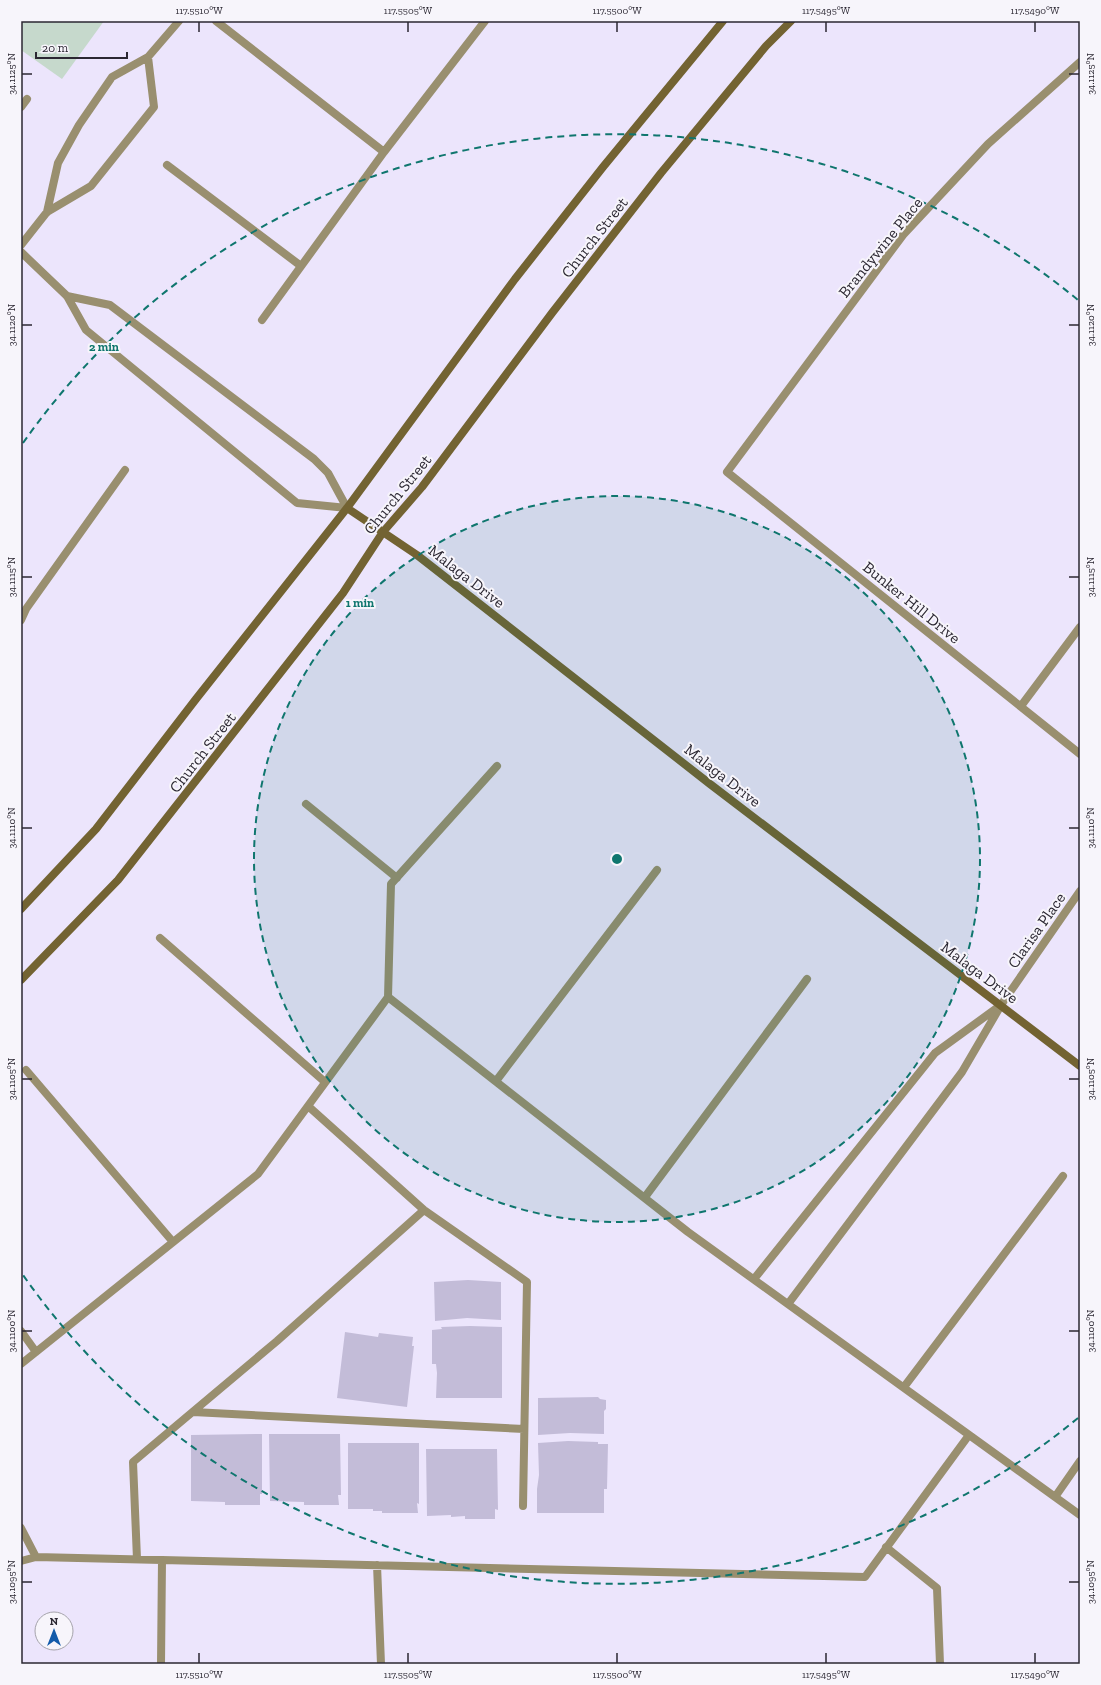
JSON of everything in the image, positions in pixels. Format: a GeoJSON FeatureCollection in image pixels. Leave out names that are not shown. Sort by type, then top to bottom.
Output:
{"type":"FeatureCollection","features":[{"type":"Feature","properties":{"kind":"main road","name":"Church Street"},"geometry":{"type":"LineString","coordinates":[[21,908],[96,829],[196,699],[347,508],[515,279],[602,167],[723,21]]}},
{"type":"Feature","properties":{"kind":"main road","name":"Church Street"},"geometry":{"type":"LineString","coordinates":[[21,980],[118,880],[338,599],[383,532],[422,487],[552,313],[661,173],[766,46],[791,21]]}},
{"type":"Feature","properties":{"kind":"main road","name":"Malaga Drive"},"geometry":{"type":"LineString","coordinates":[[347,508],[417,555],[710,784],[1080,1066]]}},
{"type":"Feature","properties":{"kind":"street"},"geometry":{"type":"LineString","coordinates":[[47,212],[58,163],[79,125],[112,77],[148,57],[180,21]]}},
{"type":"Feature","properties":{"kind":"street"},"geometry":{"type":"LineString","coordinates":[[216,21],[384,152]]}},
{"type":"Feature","properties":{"kind":"street"},"geometry":{"type":"LineString","coordinates":[[262,320],[384,152],[485,21]]}},
{"type":"Feature","properties":{"kind":"street"},"geometry":{"type":"LineString","coordinates":[[21,245],[47,212],[91,186],[154,108],[148,57]]}},
{"type":"Feature","properties":{"kind":"street","name":"Brandywine Place"},"geometry":{"type":"LineString","coordinates":[[727,472],[903,235],[988,144],[1080,62]]}},
{"type":"Feature","properties":{"kind":"street"},"geometry":{"type":"LineString","coordinates":[[21,107],[27,99]]}},
{"type":"Feature","properties":{"kind":"street"},"geometry":{"type":"LineString","coordinates":[[167,165],[301,266]]}},
{"type":"Feature","properties":{"kind":"street"},"geometry":{"type":"LineString","coordinates":[[21,252],[67,296],[86,330],[297,503],[347,508]]}},
{"type":"Feature","properties":{"kind":"street"},"geometry":{"type":"LineString","coordinates":[[67,296],[110,305],[314,459],[328,473],[347,508]]}},
{"type":"Feature","properties":{"kind":"street"},"geometry":{"type":"LineString","coordinates":[[21,620],[26,609],[125,470]]}},
{"type":"Feature","properties":{"kind":"street","name":"Bunker Hill Drive"},"geometry":{"type":"LineString","coordinates":[[727,472],[1080,754]]}},
{"type":"Feature","properties":{"kind":"street"},"geometry":{"type":"LineString","coordinates":[[1021,706],[1080,627]]}},
{"type":"Feature","properties":{"kind":"street"},"geometry":{"type":"LineString","coordinates":[[21,1364],[258,1174],[388,997],[391,884],[497,766]]}},
{"type":"Feature","properties":{"kind":"street"},"geometry":{"type":"LineString","coordinates":[[306,804],[397,878]]}},
{"type":"Feature","properties":{"kind":"street"},"geometry":{"type":"LineString","coordinates":[[496,1081],[657,870]]}},
{"type":"Feature","properties":{"kind":"street","name":"Clarisa Place"},"geometry":{"type":"LineString","coordinates":[[1001,1005],[1080,891]]}},
{"type":"Feature","properties":{"kind":"street"},"geometry":{"type":"LineString","coordinates":[[160,938],[325,1082]]}},
{"type":"Feature","properties":{"kind":"street"},"geometry":{"type":"LineString","coordinates":[[645,1198],[807,979]]}},
{"type":"Feature","properties":{"kind":"street"},"geometry":{"type":"LineString","coordinates":[[388,997],[688,1232],[904,1386],[1080,1515]]}},
{"type":"Feature","properties":{"kind":"street"},"geometry":{"type":"LineString","coordinates":[[754,1279],[935,1053],[1001,1005]]}},
{"type":"Feature","properties":{"kind":"street"},"geometry":{"type":"LineString","coordinates":[[788,1304],[962,1072],[1001,1005]]}},
{"type":"Feature","properties":{"kind":"street"},"geometry":{"type":"LineString","coordinates":[[26,1070],[173,1242]]}},
{"type":"Feature","properties":{"kind":"street"},"geometry":{"type":"LineString","coordinates":[[308,1106],[424,1210],[527,1282],[523,1506]]}},
{"type":"Feature","properties":{"kind":"street"},"geometry":{"type":"LineString","coordinates":[[904,1386],[1063,1176]]}},
{"type":"Feature","properties":{"kind":"street"},"geometry":{"type":"LineString","coordinates":[[137,1560],[133,1462],[277,1341],[424,1210]]}},
{"type":"Feature","properties":{"kind":"street"},"geometry":{"type":"LineString","coordinates":[[21,1331],[36,1352]]}},
{"type":"Feature","properties":{"kind":"street"},"geometry":{"type":"LineString","coordinates":[[193,1412],[524,1429]]}},
{"type":"Feature","properties":{"kind":"street"},"geometry":{"type":"LineString","coordinates":[[21,1561],[36,1557],[865,1577],[969,1435]]}},
{"type":"Feature","properties":{"kind":"street"},"geometry":{"type":"LineString","coordinates":[[1055,1497],[1080,1461]]}},
{"type":"Feature","properties":{"kind":"street"},"geometry":{"type":"LineString","coordinates":[[21,1528],[36,1557]]}},
{"type":"Feature","properties":{"kind":"street"},"geometry":{"type":"LineString","coordinates":[[886,1547],[937,1588],[940,1664]]}},
{"type":"Feature","properties":{"kind":"street"},"geometry":{"type":"LineString","coordinates":[[161,1664],[162,1560]]}},
{"type":"Feature","properties":{"kind":"street"},"geometry":{"type":"LineString","coordinates":[[377,1565],[381,1664]]}},
{"type":"Feature","properties":{"kind":"green space"},"geometry":{"type":"Polygon","coordinates":[[[21,21],[104,21],[62,79],[21,50],[21,21]]]}},
{"type":"Feature","properties":{"kind":"building"},"geometry":{"type":"Polygon","coordinates":[[[468,1280],[501,1282],[501,1320],[467,1318],[435,1321],[434,1282],[468,1280]]]}},
{"type":"Feature","properties":{"kind":"building"},"geometry":{"type":"Polygon","coordinates":[[[441,1327],[502,1327],[502,1398],[436,1398],[437,1373],[436,1364],[432,1364],[432,1330],[442,1329],[441,1327]]]}},
{"type":"Feature","properties":{"kind":"building"},"geometry":{"type":"Polygon","coordinates":[[[345,1332],[378,1337],[379,1333],[413,1337],[412,1346],[414,1346],[407,1407],[337,1398],[345,1332]]]}},
{"type":"Feature","properties":{"kind":"building"},"geometry":{"type":"Polygon","coordinates":[[[598,1397],[606,1400],[606,1409],[604,1411],[604,1434],[570,1433],[538,1435],[538,1398],[598,1397]]]}},
{"type":"Feature","properties":{"kind":"building"},"geometry":{"type":"Polygon","coordinates":[[[262,1434],[262,1494],[260,1494],[260,1505],[225,1505],[225,1502],[191,1501],[191,1435],[262,1434]]]}},
{"type":"Feature","properties":{"kind":"building"},"geometry":{"type":"Polygon","coordinates":[[[269,1434],[340,1434],[341,1495],[338,1495],[339,1505],[304,1505],[304,1502],[270,1501],[269,1434]]]}},
{"type":"Feature","properties":{"kind":"building"},"geometry":{"type":"Polygon","coordinates":[[[568,1441],[598,1442],[598,1444],[608,1444],[607,1489],[604,1489],[604,1513],[537,1513],[537,1489],[539,1475],[538,1443],[568,1441]]]}},
{"type":"Feature","properties":{"kind":"building"},"geometry":{"type":"Polygon","coordinates":[[[348,1443],[419,1443],[418,1513],[382,1513],[382,1511],[373,1511],[373,1509],[348,1509],[348,1443]]]}},
{"type":"Feature","properties":{"kind":"building"},"geometry":{"type":"Polygon","coordinates":[[[426,1449],[497,1449],[498,1510],[495,1509],[495,1519],[465,1519],[465,1516],[451,1517],[451,1515],[427,1516],[426,1449]]]}}]}
